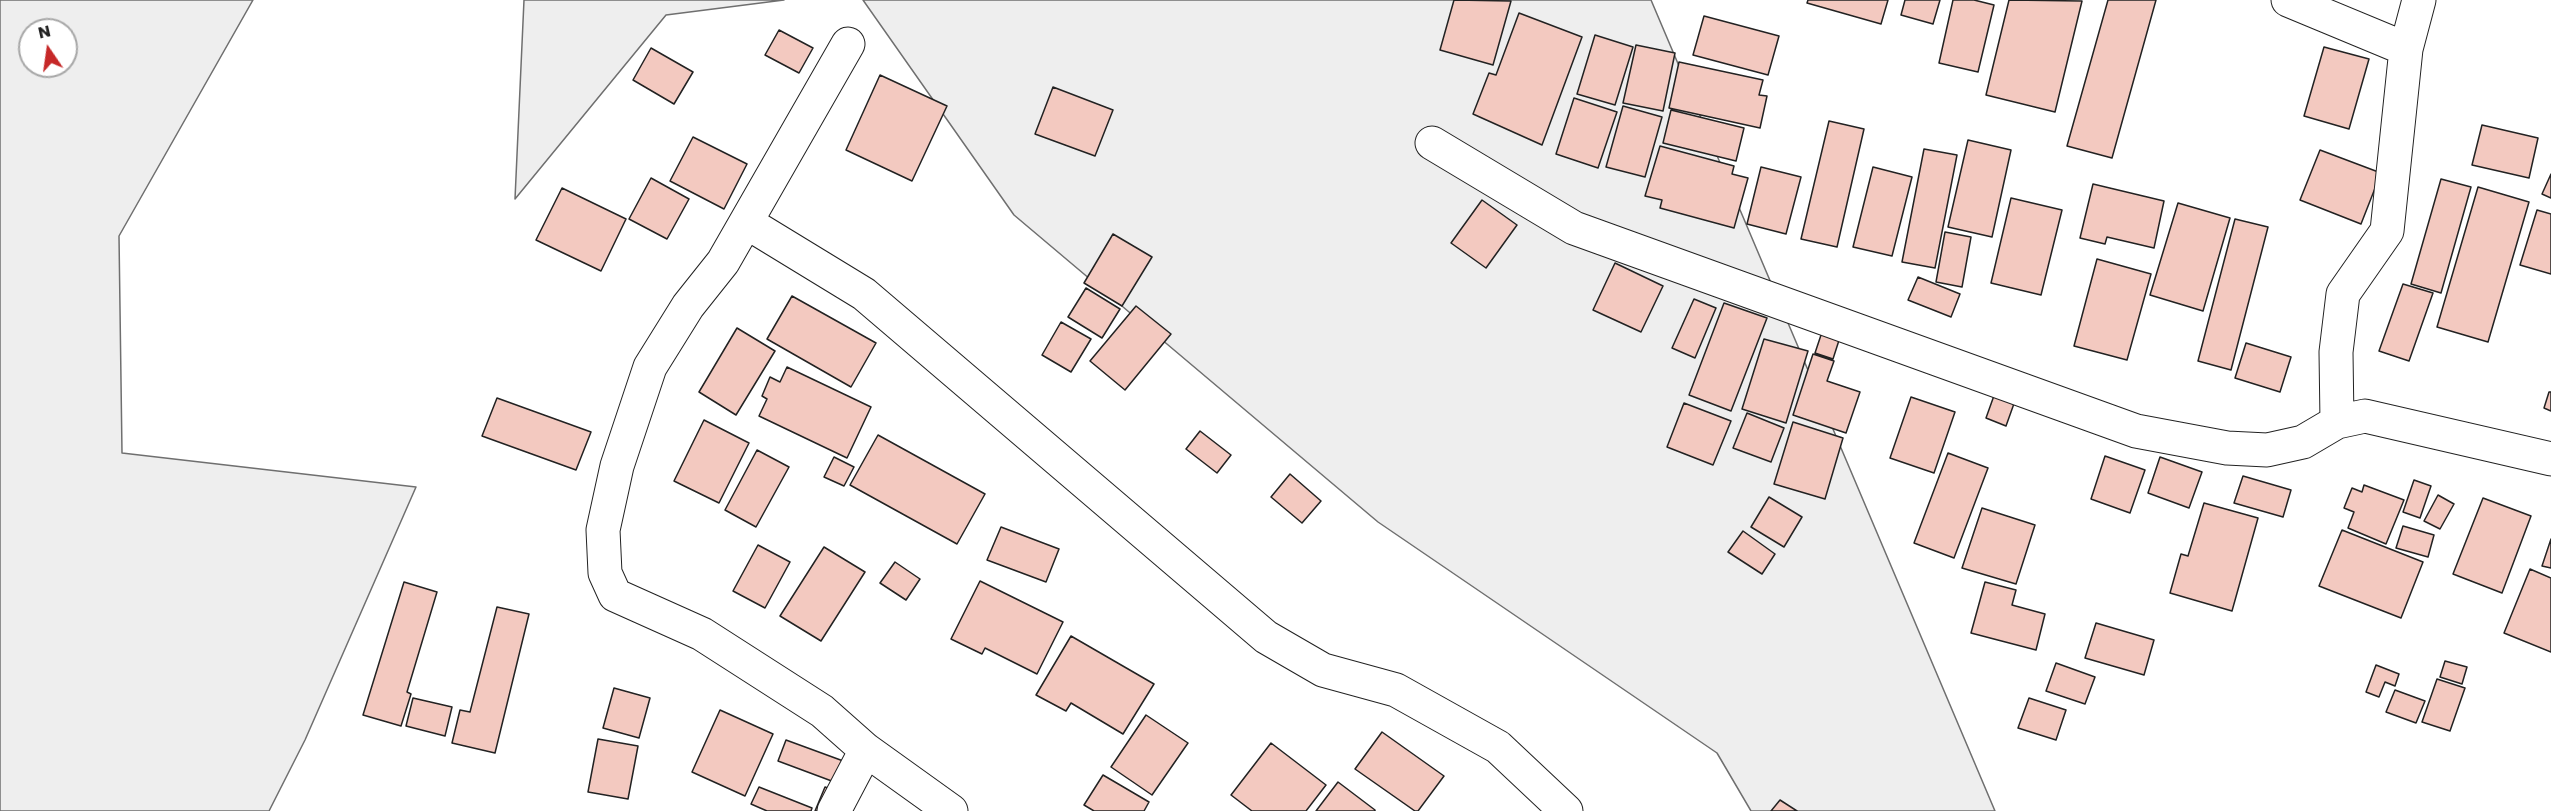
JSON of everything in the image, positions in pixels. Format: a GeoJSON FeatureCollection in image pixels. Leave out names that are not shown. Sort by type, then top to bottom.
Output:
{"type":"FeatureCollection","features":[{"type":"Feature","properties":{"kind":"street"},"geometry":{"type":"LineString","coordinates":[[2288,0],[2406,49]]}},
{"type":"Feature","properties":{"kind":"street"},"geometry":{"type":"LineString","coordinates":[[2337,422],[2336,352],[2343,294],[2387,231],[2406,49],[2419,0]]}},
{"type":"Feature","properties":{"kind":"street"},"geometry":{"type":"LineString","coordinates":[[848,44],[723,262],[688,306],[650,367],[617,466],[607,508],[603,530],[605,573],[615,595],[702,634],[822,711],[866,750],[951,811]]}},
{"type":"Feature","properties":{"kind":"street"},"geometry":{"type":"LineString","coordinates":[[1432,142],[1574,228],[2136,431],[2227,448],[2267,450],[2302,442],[2337,422],[2365,416],[2551,459]]}},
{"type":"Feature","properties":{"kind":"street"},"geometry":{"type":"LineString","coordinates":[[746,222],[864,294],[1266,637],[1323,670],[1396,690],[1498,747],[1566,811]]}},
{"type":"Feature","properties":{"kind":"street"},"geometry":{"type":"LineString","coordinates":[[834,811],[866,750]]}},
{"type":"Feature","properties":{"kind":"shaded area"},"geometry":{"type":"Polygon","coordinates":[[[0,0],[253,0],[119,236],[122,453],[416,487],[305,740],[269,811],[0,811],[0,0]]]}},
{"type":"Feature","properties":{"kind":"shaded area"},"geometry":{"type":"Polygon","coordinates":[[[524,0],[784,0],[666,15],[515,199],[524,0]]]}},
{"type":"Feature","properties":{"kind":"shaded area"},"geometry":{"type":"Polygon","coordinates":[[[863,0],[1651,0],[1995,811],[1751,811],[1717,753],[1378,522],[1014,215],[863,0]]]}},
{"type":"Feature","properties":{"kind":"building"},"geometry":{"type":"Polygon","coordinates":[[[1454,0],[1511,1],[1493,65],[1440,50],[1454,0]]]}},
{"type":"Feature","properties":{"kind":"building"},"geometry":{"type":"Polygon","coordinates":[[[1808,0],[1888,0],[1881,24],[1807,3],[1808,0]]]}},
{"type":"Feature","properties":{"kind":"building"},"geometry":{"type":"Polygon","coordinates":[[[1905,0],[1940,0],[1933,24],[1901,15],[1905,0]]]}},
{"type":"Feature","properties":{"kind":"building"},"geometry":{"type":"Polygon","coordinates":[[[1953,0],[1974,0],[1994,5],[1978,72],[1939,63],[1953,0]]]}},
{"type":"Feature","properties":{"kind":"building"},"geometry":{"type":"Polygon","coordinates":[[[2009,0],[2082,1],[2055,112],[1986,95],[2009,0]]]}},
{"type":"Feature","properties":{"kind":"building"},"geometry":{"type":"Polygon","coordinates":[[[2108,0],[2156,0],[2112,158],[2067,146],[2108,0]]]}},
{"type":"Feature","properties":{"kind":"building"},"geometry":{"type":"Polygon","coordinates":[[[1519,13],[1582,37],[1542,145],[1473,114],[1489,73],[1496,75],[1519,13]]]}},
{"type":"Feature","properties":{"kind":"building"},"geometry":{"type":"Polygon","coordinates":[[[1704,16],[1779,36],[1768,75],[1693,55],[1704,16]]]}},
{"type":"Feature","properties":{"kind":"building"},"geometry":{"type":"Polygon","coordinates":[[[779,30],[813,48],[799,73],[765,55],[779,30]]]}},
{"type":"Feature","properties":{"kind":"building"},"geometry":{"type":"Polygon","coordinates":[[[1595,35],[1633,47],[1615,105],[1577,94],[1595,35]]]}},
{"type":"Feature","properties":{"kind":"building"},"geometry":{"type":"Polygon","coordinates":[[[1636,45],[1675,53],[1663,111],[1623,103],[1636,45]]]}},
{"type":"Feature","properties":{"kind":"building"},"geometry":{"type":"Polygon","coordinates":[[[2324,47],[2369,59],[2349,129],[2304,116],[2324,47]]]}},
{"type":"Feature","properties":{"kind":"building"},"geometry":{"type":"Polygon","coordinates":[[[651,48],[693,72],[674,104],[633,80],[651,48]]]}},
{"type":"Feature","properties":{"kind":"building"},"geometry":{"type":"Polygon","coordinates":[[[1679,62],[1763,80],[1759,95],[1767,96],[1760,128],[1669,108],[1679,62]]]}},
{"type":"Feature","properties":{"kind":"building"},"geometry":{"type":"Polygon","coordinates":[[[880,75],[947,106],[912,181],[846,150],[880,75]]]}},
{"type":"Feature","properties":{"kind":"building"},"geometry":{"type":"Polygon","coordinates":[[[1053,87],[1113,110],[1095,156],[1035,134],[1053,87]]]}},
{"type":"Feature","properties":{"kind":"building"},"geometry":{"type":"Polygon","coordinates":[[[1574,98],[1617,112],[1598,168],[1556,154],[1574,98]]]}},
{"type":"Feature","properties":{"kind":"building"},"geometry":{"type":"Polygon","coordinates":[[[1623,106],[1662,117],[1645,177],[1606,167],[1623,106]]]}},
{"type":"Feature","properties":{"kind":"building"},"geometry":{"type":"Polygon","coordinates":[[[1671,110],[1744,128],[1736,161],[1663,143],[1671,110]]]}},
{"type":"Feature","properties":{"kind":"building"},"geometry":{"type":"Polygon","coordinates":[[[1829,121],[1864,129],[1837,247],[1801,239],[1829,121]]]}},
{"type":"Feature","properties":{"kind":"building"},"geometry":{"type":"Polygon","coordinates":[[[2482,125],[2538,138],[2529,178],[2472,165],[2482,125]]]}},
{"type":"Feature","properties":{"kind":"building"},"geometry":{"type":"Polygon","coordinates":[[[693,137],[747,164],[724,209],[670,181],[693,137]]]}},
{"type":"Feature","properties":{"kind":"building"},"geometry":{"type":"Polygon","coordinates":[[[1968,140],[2011,150],[1992,237],[1948,227],[1968,140]]]}},
{"type":"Feature","properties":{"kind":"building"},"geometry":{"type":"Polygon","coordinates":[[[1660,146],[1734,166],[1732,174],[1748,178],[1734,228],[1660,208],[1662,200],[1645,196],[1660,146]]]}},
{"type":"Feature","properties":{"kind":"building"},"geometry":{"type":"Polygon","coordinates":[[[1924,149],[1957,155],[1935,268],[1902,262],[1924,149]]]}},
{"type":"Feature","properties":{"kind":"building"},"geometry":{"type":"Polygon","coordinates":[[[2320,150],[2381,173],[2361,224],[2300,200],[2320,150]]]}},
{"type":"Feature","properties":{"kind":"building"},"geometry":{"type":"Polygon","coordinates":[[[1761,167],[1801,177],[1786,234],[1747,224],[1761,167]]]}},
{"type":"Feature","properties":{"kind":"building"},"geometry":{"type":"Polygon","coordinates":[[[1873,167],[1912,177],[1892,256],[1853,247],[1873,167]]]}},
{"type":"Feature","properties":{"kind":"building"},"geometry":{"type":"Polygon","coordinates":[[[2551,174],[2551,198],[2542,194],[2551,174]]]}},
{"type":"Feature","properties":{"kind":"building"},"geometry":{"type":"Polygon","coordinates":[[[651,178],[689,199],[667,239],[629,219],[651,178]]]}},
{"type":"Feature","properties":{"kind":"building"},"geometry":{"type":"Polygon","coordinates":[[[2441,179],[2471,187],[2441,293],[2411,284],[2441,179]]]}},
{"type":"Feature","properties":{"kind":"building"},"geometry":{"type":"Polygon","coordinates":[[[2093,184],[2164,201],[2154,248],[2107,237],[2105,244],[2080,238],[2093,184]]]}},
{"type":"Feature","properties":{"kind":"building"},"geometry":{"type":"Polygon","coordinates":[[[2478,187],[2529,202],[2488,342],[2437,327],[2478,187]]]}},
{"type":"Feature","properties":{"kind":"building"},"geometry":{"type":"Polygon","coordinates":[[[562,188],[626,219],[601,271],[536,240],[562,188]]]}},
{"type":"Feature","properties":{"kind":"building"},"geometry":{"type":"Polygon","coordinates":[[[2011,198],[2062,210],[2041,295],[1991,283],[2011,198]]]}},
{"type":"Feature","properties":{"kind":"building"},"geometry":{"type":"Polygon","coordinates":[[[1482,200],[1517,225],[1486,268],[1451,243],[1482,200]]]}},
{"type":"Feature","properties":{"kind":"building"},"geometry":{"type":"Polygon","coordinates":[[[2178,203],[2230,218],[2203,311],[2150,295],[2178,203]]]}},
{"type":"Feature","properties":{"kind":"building"},"geometry":{"type":"Polygon","coordinates":[[[2537,210],[2551,214],[2551,274],[2520,265],[2537,210]]]}},
{"type":"Feature","properties":{"kind":"building"},"geometry":{"type":"Polygon","coordinates":[[[2235,219],[2268,227],[2231,370],[2198,361],[2235,219]]]}},
{"type":"Feature","properties":{"kind":"building"},"geometry":{"type":"Polygon","coordinates":[[[1945,232],[1971,237],[1962,287],[1936,282],[1945,232]]]}},
{"type":"Feature","properties":{"kind":"building"},"geometry":{"type":"Polygon","coordinates":[[[1113,234],[1152,257],[1122,306],[1084,283],[1113,234]]]}},
{"type":"Feature","properties":{"kind":"building"},"geometry":{"type":"Polygon","coordinates":[[[2097,259],[2151,274],[2127,360],[2074,346],[2097,259]]]}},
{"type":"Feature","properties":{"kind":"building"},"geometry":{"type":"Polygon","coordinates":[[[1615,263],[1663,286],[1641,332],[1593,310],[1615,263]]]}},
{"type":"Feature","properties":{"kind":"building"},"geometry":{"type":"Polygon","coordinates":[[[1918,277],[1960,294],[1951,317],[1908,300],[1918,277]]]}},
{"type":"Feature","properties":{"kind":"building"},"geometry":{"type":"Polygon","coordinates":[[[2403,284],[2433,293],[2409,361],[2379,351],[2403,284]]]}},
{"type":"Feature","properties":{"kind":"building"},"geometry":{"type":"Polygon","coordinates":[[[1086,288],[1120,309],[1102,338],[1068,317],[1086,288]]]}},
{"type":"Feature","properties":{"kind":"building"},"geometry":{"type":"Polygon","coordinates":[[[792,296],[876,343],[851,387],[767,339],[792,296]]]}},
{"type":"Feature","properties":{"kind":"building"},"geometry":{"type":"Polygon","coordinates":[[[1694,299],[1716,308],[1695,358],[1672,348],[1694,299]]]}},
{"type":"Feature","properties":{"kind":"building"},"geometry":{"type":"Polygon","coordinates":[[[1724,303],[1767,318],[1731,411],[1689,395],[1724,303]]]}},
{"type":"Feature","properties":{"kind":"building"},"geometry":{"type":"Polygon","coordinates":[[[1136,306],[1171,334],[1125,390],[1090,361],[1136,306]]]}},
{"type":"Feature","properties":{"kind":"building"},"geometry":{"type":"Polygon","coordinates":[[[1061,322],[1091,339],[1071,372],[1042,355],[1061,322]]]}},
{"type":"Feature","properties":{"kind":"building"},"geometry":{"type":"Polygon","coordinates":[[[737,328],[775,351],[736,415],[699,392],[737,328]]]}},
{"type":"Feature","properties":{"kind":"building"},"geometry":{"type":"Polygon","coordinates":[[[1823,329],[1841,334],[1833,359],[1815,353],[1823,329]]]}},
{"type":"Feature","properties":{"kind":"building"},"geometry":{"type":"Polygon","coordinates":[[[1764,339],[1808,351],[1786,423],[1742,409],[1764,339]]]}},
{"type":"Feature","properties":{"kind":"building"},"geometry":{"type":"Polygon","coordinates":[[[2246,343],[2291,357],[2280,392],[2235,378],[2246,343]]]}},
{"type":"Feature","properties":{"kind":"building"},"geometry":{"type":"Polygon","coordinates":[[[1813,354],[1834,361],[1827,381],[1860,392],[1846,433],[1793,415],[1813,354]]]}},
{"type":"Feature","properties":{"kind":"building"},"geometry":{"type":"Polygon","coordinates":[[[787,367],[871,407],[847,458],[759,416],[767,399],[762,396],[770,377],[780,382],[787,367]]]}},
{"type":"Feature","properties":{"kind":"building"},"geometry":{"type":"Polygon","coordinates":[[[1996,390],[2016,398],[2006,426],[1986,418],[1996,390]]]}},
{"type":"Feature","properties":{"kind":"building"},"geometry":{"type":"Polygon","coordinates":[[[2549,392],[2551,392],[2551,411],[2544,408],[2549,392]]]}},
{"type":"Feature","properties":{"kind":"building"},"geometry":{"type":"Polygon","coordinates":[[[1911,397],[1955,412],[1934,473],[1890,458],[1911,397]]]}},
{"type":"Feature","properties":{"kind":"building"},"geometry":{"type":"Polygon","coordinates":[[[497,398],[591,432],[576,470],[482,436],[497,398]]]}},
{"type":"Feature","properties":{"kind":"building"},"geometry":{"type":"Polygon","coordinates":[[[1684,403],[1731,421],[1713,465],[1667,447],[1684,403]]]}},
{"type":"Feature","properties":{"kind":"building"},"geometry":{"type":"Polygon","coordinates":[[[1747,413],[1784,428],[1771,462],[1733,448],[1747,413]]]}},
{"type":"Feature","properties":{"kind":"building"},"geometry":{"type":"Polygon","coordinates":[[[704,420],[749,443],[719,503],[674,481],[704,420]]]}},
{"type":"Feature","properties":{"kind":"building"},"geometry":{"type":"Polygon","coordinates":[[[1793,422],[1843,438],[1825,499],[1774,484],[1793,422]]]}},
{"type":"Feature","properties":{"kind":"building"},"geometry":{"type":"Polygon","coordinates":[[[1200,431],[1231,455],[1217,473],[1186,449],[1200,431]]]}},
{"type":"Feature","properties":{"kind":"building"},"geometry":{"type":"Polygon","coordinates":[[[878,435],[985,494],[957,544],[850,485],[878,435]]]}},
{"type":"Feature","properties":{"kind":"building"},"geometry":{"type":"Polygon","coordinates":[[[757,450],[789,467],[756,527],[725,510],[757,450]]]}},
{"type":"Feature","properties":{"kind":"building"},"geometry":{"type":"Polygon","coordinates":[[[1948,453],[1988,468],[1954,558],[1914,543],[1948,453]]]}},
{"type":"Feature","properties":{"kind":"building"},"geometry":{"type":"Polygon","coordinates":[[[2105,456],[2145,470],[2130,513],[2091,499],[2105,456]]]}},
{"type":"Feature","properties":{"kind":"building"},"geometry":{"type":"Polygon","coordinates":[[[834,457],[854,467],[844,486],[824,477],[834,457]]]}},
{"type":"Feature","properties":{"kind":"building"},"geometry":{"type":"Polygon","coordinates":[[[2160,457],[2202,472],[2189,508],[2148,493],[2160,457]]]}},
{"type":"Feature","properties":{"kind":"building"},"geometry":{"type":"Polygon","coordinates":[[[1290,474],[1321,501],[1302,523],[1271,497],[1290,474]]]}},
{"type":"Feature","properties":{"kind":"building"},"geometry":{"type":"Polygon","coordinates":[[[2243,476],[2291,490],[2283,517],[2234,503],[2243,476]]]}},
{"type":"Feature","properties":{"kind":"building"},"geometry":{"type":"Polygon","coordinates":[[[2414,480],[2431,486],[2420,518],[2403,512],[2414,480]]]}},
{"type":"Feature","properties":{"kind":"building"},"geometry":{"type":"Polygon","coordinates":[[[2364,485],[2404,500],[2386,544],[2348,528],[2354,512],[2344,508],[2352,488],[2362,492],[2364,485]]]}},
{"type":"Feature","properties":{"kind":"building"},"geometry":{"type":"Polygon","coordinates":[[[2438,495],[2454,504],[2440,529],[2424,521],[2438,495]]]}},
{"type":"Feature","properties":{"kind":"building"},"geometry":{"type":"Polygon","coordinates":[[[1769,497],[1802,517],[1784,547],[1751,527],[1769,497]]]}},
{"type":"Feature","properties":{"kind":"building"},"geometry":{"type":"Polygon","coordinates":[[[2483,498],[2531,516],[2502,593],[2453,574],[2483,498]]]}},
{"type":"Feature","properties":{"kind":"building"},"geometry":{"type":"Polygon","coordinates":[[[2204,503],[2258,518],[2232,611],[2170,593],[2181,554],[2188,556],[2204,503]]]}},
{"type":"Feature","properties":{"kind":"building"},"geometry":{"type":"Polygon","coordinates":[[[1982,508],[2035,525],[2016,584],[1962,568],[1982,508]]]}},
{"type":"Feature","properties":{"kind":"building"},"geometry":{"type":"Polygon","coordinates":[[[2403,526],[2434,535],[2428,557],[2396,548],[2403,526]]]}},
{"type":"Feature","properties":{"kind":"building"},"geometry":{"type":"Polygon","coordinates":[[[1001,527],[1059,549],[1046,582],[987,560],[1001,527]]]}},
{"type":"Feature","properties":{"kind":"building"},"geometry":{"type":"Polygon","coordinates":[[[2342,530],[2423,562],[2401,618],[2319,586],[2342,530]]]}},
{"type":"Feature","properties":{"kind":"building"},"geometry":{"type":"Polygon","coordinates":[[[1743,531],[1775,554],[1762,574],[1728,552],[1743,531]]]}},
{"type":"Feature","properties":{"kind":"building"},"geometry":{"type":"Polygon","coordinates":[[[2551,539],[2551,568],[2542,566],[2551,539]]]}},
{"type":"Feature","properties":{"kind":"building"},"geometry":{"type":"Polygon","coordinates":[[[758,545],[790,562],[765,608],[733,591],[758,545]]]}},
{"type":"Feature","properties":{"kind":"building"},"geometry":{"type":"Polygon","coordinates":[[[824,547],[865,572],[821,641],[780,616],[824,547]]]}},
{"type":"Feature","properties":{"kind":"building"},"geometry":{"type":"Polygon","coordinates":[[[895,562],[920,579],[906,600],[880,583],[895,562]]]}},
{"type":"Feature","properties":{"kind":"building"},"geometry":{"type":"Polygon","coordinates":[[[2530,569],[2551,578],[2551,652],[2504,633],[2530,569]]]}},
{"type":"Feature","properties":{"kind":"building"},"geometry":{"type":"Polygon","coordinates":[[[980,581],[1063,622],[1037,674],[985,648],[982,654],[951,639],[980,581]]]}},
{"type":"Feature","properties":{"kind":"building"},"geometry":{"type":"Polygon","coordinates":[[[404,582],[437,592],[407,692],[411,694],[401,726],[363,715],[404,582]]]}},
{"type":"Feature","properties":{"kind":"building"},"geometry":{"type":"Polygon","coordinates":[[[1985,582],[2016,590],[2012,605],[2045,614],[2036,650],[1971,633],[1985,582]]]}},
{"type":"Feature","properties":{"kind":"building"},"geometry":{"type":"Polygon","coordinates":[[[497,607],[529,614],[495,753],[452,743],[460,710],[470,712],[497,607]]]}},
{"type":"Feature","properties":{"kind":"building"},"geometry":{"type":"Polygon","coordinates":[[[2096,623],[2154,640],[2144,675],[2085,658],[2096,623]]]}},
{"type":"Feature","properties":{"kind":"building"},"geometry":{"type":"Polygon","coordinates":[[[1071,636],[1154,684],[1123,734],[1071,703],[1066,711],[1036,695],[1071,636]]]}},
{"type":"Feature","properties":{"kind":"building"},"geometry":{"type":"Polygon","coordinates":[[[2445,661],[2467,667],[2462,684],[2440,677],[2445,661]]]}},
{"type":"Feature","properties":{"kind":"building"},"geometry":{"type":"Polygon","coordinates":[[[2056,663],[2095,677],[2085,704],[2046,691],[2056,663]]]}},
{"type":"Feature","properties":{"kind":"building"},"geometry":{"type":"Polygon","coordinates":[[[2376,665],[2399,674],[2395,686],[2385,682],[2379,697],[2366,692],[2376,665]]]}},
{"type":"Feature","properties":{"kind":"building"},"geometry":{"type":"Polygon","coordinates":[[[2437,679],[2465,688],[2450,731],[2422,722],[2437,679]]]}},
{"type":"Feature","properties":{"kind":"building"},"geometry":{"type":"Polygon","coordinates":[[[614,688],[650,698],[639,738],[603,728],[614,688]]]}},
{"type":"Feature","properties":{"kind":"building"},"geometry":{"type":"Polygon","coordinates":[[[2395,690],[2425,701],[2416,723],[2386,712],[2395,690]]]}},
{"type":"Feature","properties":{"kind":"building"},"geometry":{"type":"Polygon","coordinates":[[[413,698],[452,707],[445,736],[406,726],[413,698]]]}},
{"type":"Feature","properties":{"kind":"building"},"geometry":{"type":"Polygon","coordinates":[[[2029,698],[2066,710],[2056,740],[2018,728],[2029,698]]]}},
{"type":"Feature","properties":{"kind":"building"},"geometry":{"type":"Polygon","coordinates":[[[720,710],[773,734],[745,796],[692,772],[720,710]]]}},
{"type":"Feature","properties":{"kind":"building"},"geometry":{"type":"Polygon","coordinates":[[[1146,715],[1188,743],[1152,795],[1111,767],[1146,715]]]}},
{"type":"Feature","properties":{"kind":"building"},"geometry":{"type":"Polygon","coordinates":[[[1382,732],[1444,776],[1418,811],[1355,769],[1382,732]]]}},
{"type":"Feature","properties":{"kind":"building"},"geometry":{"type":"Polygon","coordinates":[[[598,739],[638,746],[628,799],[588,792],[598,739]]]}},
{"type":"Feature","properties":{"kind":"building"},"geometry":{"type":"Polygon","coordinates":[[[786,740],[846,762],[837,783],[778,761],[786,740]]]}},
{"type":"Feature","properties":{"kind":"building"},"geometry":{"type":"Polygon","coordinates":[[[1271,743],[1326,785],[1306,811],[1252,811],[1231,795],[1271,743]]]}},
{"type":"Feature","properties":{"kind":"building"},"geometry":{"type":"Polygon","coordinates":[[[1103,775],[1149,802],[1144,811],[1094,811],[1084,805],[1103,775]]]}},
{"type":"Feature","properties":{"kind":"building"},"geometry":{"type":"Polygon","coordinates":[[[1338,782],[1375,810],[1375,811],[1316,811],[1338,782]]]}},
{"type":"Feature","properties":{"kind":"building"},"geometry":{"type":"Polygon","coordinates":[[[759,787],[812,808],[811,811],[767,811],[751,804],[759,787]]]}},
{"type":"Feature","properties":{"kind":"building"},"geometry":{"type":"Polygon","coordinates":[[[825,787],[837,791],[830,811],[815,811],[825,787]]]}},
{"type":"Feature","properties":{"kind":"building"},"geometry":{"type":"Polygon","coordinates":[[[1780,800],[1797,811],[1771,811],[1780,800]]]}}]}
